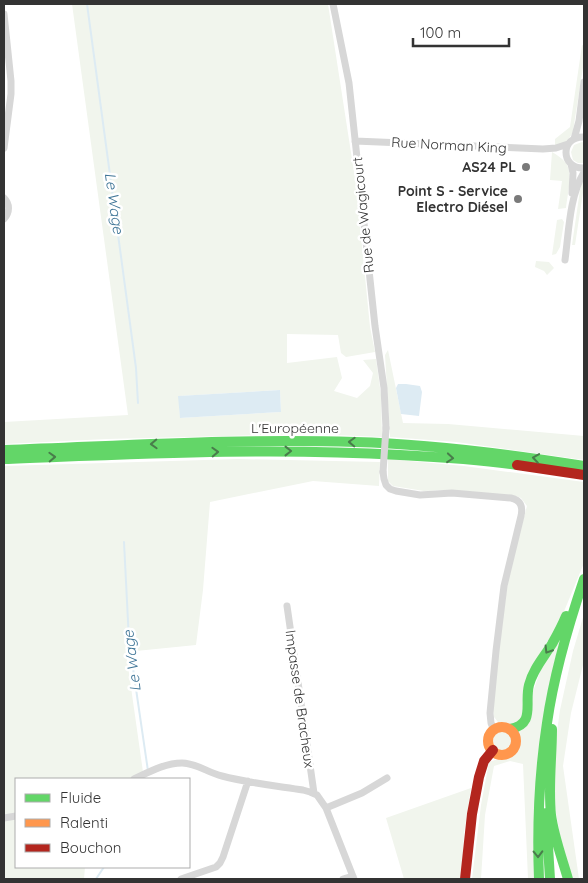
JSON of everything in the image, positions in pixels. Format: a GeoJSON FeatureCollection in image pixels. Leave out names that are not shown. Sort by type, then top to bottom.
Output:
{"type":"FeatureCollection","features":[{"type":"Feature","properties":{"kind":"main road","name":"L'Européenne"},"geometry":{"type":"LineString","coordinates":[[4,450],[223,442],[349,442],[455,449],[529,457],[584,466]]}},
{"type":"Feature","properties":{"kind":"main road","name":"L'Européenne"},"geometry":{"type":"LineString","coordinates":[[4,459],[214,452],[341,451],[462,459],[584,475]]}},
{"type":"Feature","properties":{"kind":"main road"},"geometry":{"type":"LineString","coordinates":[[510,729],[516,739],[514,749],[508,753],[499,754],[489,744],[490,735],[494,730],[503,727],[510,729],[520,728],[526,723],[528,715],[528,690],[531,679],[559,631],[584,575]]}},
{"type":"Feature","properties":{"kind":"main road"},"geometry":{"type":"LineString","coordinates":[[539,879],[539,787],[545,736],[562,654],[584,579]]}},
{"type":"Feature","properties":{"kind":"main road"},"geometry":{"type":"LineString","coordinates":[[550,879],[546,789],[552,729],[566,658],[584,595]]}},
{"type":"Feature","properties":{"kind":"main road"},"geometry":{"type":"LineString","coordinates":[[552,729],[550,790],[552,816],[555,836],[568,879]]}},
{"type":"Feature","properties":{"kind":"main road"},"geometry":{"type":"LineString","coordinates":[[465,879],[472,814],[479,777],[484,761],[493,750]]}},
{"type":"Feature","properties":{"kind":"street","name":"Rue de Wagicourt"},"geometry":{"type":"LineString","coordinates":[[333,4],[348,73],[375,326],[384,383],[386,428],[383,472],[386,485],[396,491],[424,495],[452,493],[511,498],[519,501],[521,505],[522,513],[505,581],[498,634],[490,713],[494,730]]}},
{"type":"Feature","properties":{"kind":"street"},"geometry":{"type":"LineString","coordinates":[[4,14],[12,81],[4,148]]}},
{"type":"Feature","properties":{"kind":"street"},"geometry":{"type":"LineString","coordinates":[[564,260],[572,206],[573,176],[566,152],[579,121],[584,82]]}},
{"type":"Feature","properties":{"kind":"street","name":"Rue Norman King"},"geometry":{"type":"LineString","coordinates":[[355,141],[543,149],[556,148],[584,137]]}},
{"type":"Feature","properties":{"kind":"street","name":"Rue Norman King"},"geometry":{"type":"LineString","coordinates":[[543,149],[560,154],[576,167],[584,168]]}},
{"type":"Feature","properties":{"kind":"street"},"geometry":{"type":"LineString","coordinates":[[572,206],[578,184],[584,172]]}},
{"type":"Feature","properties":{"kind":"street"},"geometry":{"type":"LineString","coordinates":[[4,198],[9,209],[4,219]]}},
{"type":"Feature","properties":{"kind":"street","name":"Impasse de Bracheux"},"geometry":{"type":"LineString","coordinates":[[287,606],[314,793]]}},
{"type":"Feature","properties":{"kind":"street"},"geometry":{"type":"LineString","coordinates":[[136,778],[173,764],[187,763],[220,776],[314,793],[326,808],[353,878],[343,879]]}},
{"type":"Feature","properties":{"kind":"street"},"geometry":{"type":"LineString","coordinates":[[326,808],[362,793],[388,778]]}},
{"type":"Feature","properties":{"kind":"street"},"geometry":{"type":"LineString","coordinates":[[181,879],[220,864],[248,781]]}},
{"type":"Feature","properties":{"kind":"shaded area"},"geometry":{"type":"Polygon","coordinates":[[[72,4],[328,4],[356,185],[370,327],[375,352],[346,357],[341,353],[338,335],[287,334],[287,363],[337,357],[342,378],[334,391],[357,398],[370,386],[373,373],[363,360],[376,359],[381,395],[382,437],[301,434],[107,439],[4,444],[4,422],[128,415],[72,4]],[[280,390],[179,396],[180,418],[281,412],[280,390]]]}},
{"type":"Feature","properties":{"kind":"shaded area"},"geometry":{"type":"Polygon","coordinates":[[[582,45],[584,46],[584,61],[573,131],[566,141],[555,146],[555,139],[570,127],[582,45]]]}},
{"type":"Feature","properties":{"kind":"shaded area"},"geometry":{"type":"Polygon","coordinates":[[[584,143],[584,163],[578,163],[573,160],[571,152],[574,145],[584,143]]]}},
{"type":"Feature","properties":{"kind":"shaded area"},"geometry":{"type":"Polygon","coordinates":[[[552,152],[568,166],[569,184],[566,208],[558,209],[562,181],[550,180],[552,152]]]}},
{"type":"Feature","properties":{"kind":"shaded area"},"geometry":{"type":"Polygon","coordinates":[[[584,177],[575,245],[572,245],[580,190],[584,177]]]}},
{"type":"Feature","properties":{"kind":"shaded area"},"geometry":{"type":"Polygon","coordinates":[[[562,219],[564,222],[560,247],[556,254],[552,255],[557,220],[562,219]]]}},
{"type":"Feature","properties":{"kind":"shaded area"},"geometry":{"type":"Polygon","coordinates":[[[536,261],[549,262],[554,268],[547,275],[544,271],[535,267],[536,261]]]}},
{"type":"Feature","properties":{"kind":"shaded area"},"geometry":{"type":"Polygon","coordinates":[[[388,350],[403,423],[448,424],[584,436],[584,460],[456,442],[390,437],[385,355],[388,350]]]}},
{"type":"Feature","properties":{"kind":"shaded area"},"geometry":{"type":"Polygon","coordinates":[[[398,384],[420,386],[422,392],[419,416],[401,414],[396,388],[398,384]]]}},
{"type":"Feature","properties":{"kind":"shaded area"},"geometry":{"type":"Polygon","coordinates":[[[280,390],[281,412],[180,418],[178,396],[280,390]]]}},
{"type":"Feature","properties":{"kind":"shaded area"},"geometry":{"type":"Polygon","coordinates":[[[238,459],[380,462],[379,486],[313,481],[210,502],[203,590],[196,645],[126,652],[144,778],[15,778],[15,868],[85,868],[84,879],[4,879],[4,466],[238,459]]]}},
{"type":"Feature","properties":{"kind":"shaded area"},"geometry":{"type":"Polygon","coordinates":[[[388,459],[464,466],[584,482],[584,563],[552,638],[524,717],[512,725],[498,722],[494,717],[493,711],[509,572],[527,506],[521,498],[516,496],[445,490],[424,491],[393,486],[388,481],[388,459]]]}},
{"type":"Feature","properties":{"kind":"shaded area"},"geometry":{"type":"Polygon","coordinates":[[[584,614],[584,661],[571,713],[563,766],[579,879],[571,879],[561,840],[552,791],[560,710],[573,651],[584,614]]]}},
{"type":"Feature","properties":{"kind":"shaded area"},"geometry":{"type":"Polygon","coordinates":[[[563,629],[553,667],[534,879],[528,879],[523,764],[510,761],[494,766],[485,815],[481,879],[472,879],[481,805],[489,762],[518,751],[520,740],[517,732],[533,683],[563,629]]]}},
{"type":"Feature","properties":{"kind":"shaded area"},"geometry":{"type":"Polygon","coordinates":[[[503,731],[510,734],[513,741],[510,748],[503,751],[496,748],[493,741],[496,734],[503,731]]]}},
{"type":"Feature","properties":{"kind":"shaded area"},"geometry":{"type":"Polygon","coordinates":[[[471,788],[464,833],[462,878],[404,879],[386,818],[471,788]]]}},
{"type":"Feature","properties":{"kind":"waterway","name":"Le Wage"},"geometry":{"type":"LineString","coordinates":[[87,4],[136,368],[138,403]]}},
{"type":"Feature","properties":{"kind":"waterway","name":"Le Wage"},"geometry":{"type":"LineString","coordinates":[[124,542],[129,641],[148,771]]}},
{"type":"Feature","properties":{"kind":"waterway","name":"Le Wage"},"geometry":{"type":"LineString","coordinates":[[96,879],[103,868]]}},
{"type":"Feature","properties":{"kind":"traffic: fast"},"geometry":{"type":"LineString","coordinates":[[4,450],[223,442],[355,442],[470,450],[584,466]]}},
{"type":"Feature","properties":{"kind":"traffic: fast"},"geometry":{"type":"LineString","coordinates":[[4,459],[252,451],[444,457],[517,465]]}},
{"type":"Feature","properties":{"kind":"traffic: fast"},"geometry":{"type":"LineString","coordinates":[[539,879],[539,801],[547,723],[553,686],[562,650],[584,579]]}},
{"type":"Feature","properties":{"kind":"traffic: fast"},"geometry":{"type":"LineString","coordinates":[[510,729],[523,723],[526,718],[531,679],[566,616]]}},
{"type":"Feature","properties":{"kind":"traffic: fast"},"geometry":{"type":"LineString","coordinates":[[552,729],[551,815],[568,879]]}},
{"type":"Feature","properties":{"kind":"traffic: fast"},"geometry":{"type":"LineString","coordinates":[[546,813],[550,879]]}},
{"type":"Feature","properties":{"kind":"traffic: slow"},"geometry":{"type":"LineString","coordinates":[[502,727],[512,731],[516,741],[512,751],[502,755],[492,751],[488,741],[492,731],[502,727]]}},
{"type":"Feature","properties":{"kind":"traffic: jam"},"geometry":{"type":"LineString","coordinates":[[517,465],[584,475]]}},
{"type":"Feature","properties":{"kind":"traffic: jam"},"geometry":{"type":"LineString","coordinates":[[465,879],[472,814],[479,777],[484,761],[493,750]]}},
{"type":"Feature","properties":{"kind":"place","name":"AS24 PL"},"geometry":{"type":"Point","coordinates":[526,167]}},
{"type":"Feature","properties":{"kind":"place","name":"Point S - Service Electro Diésel"},"geometry":{"type":"Point","coordinates":[518,199]}}]}
